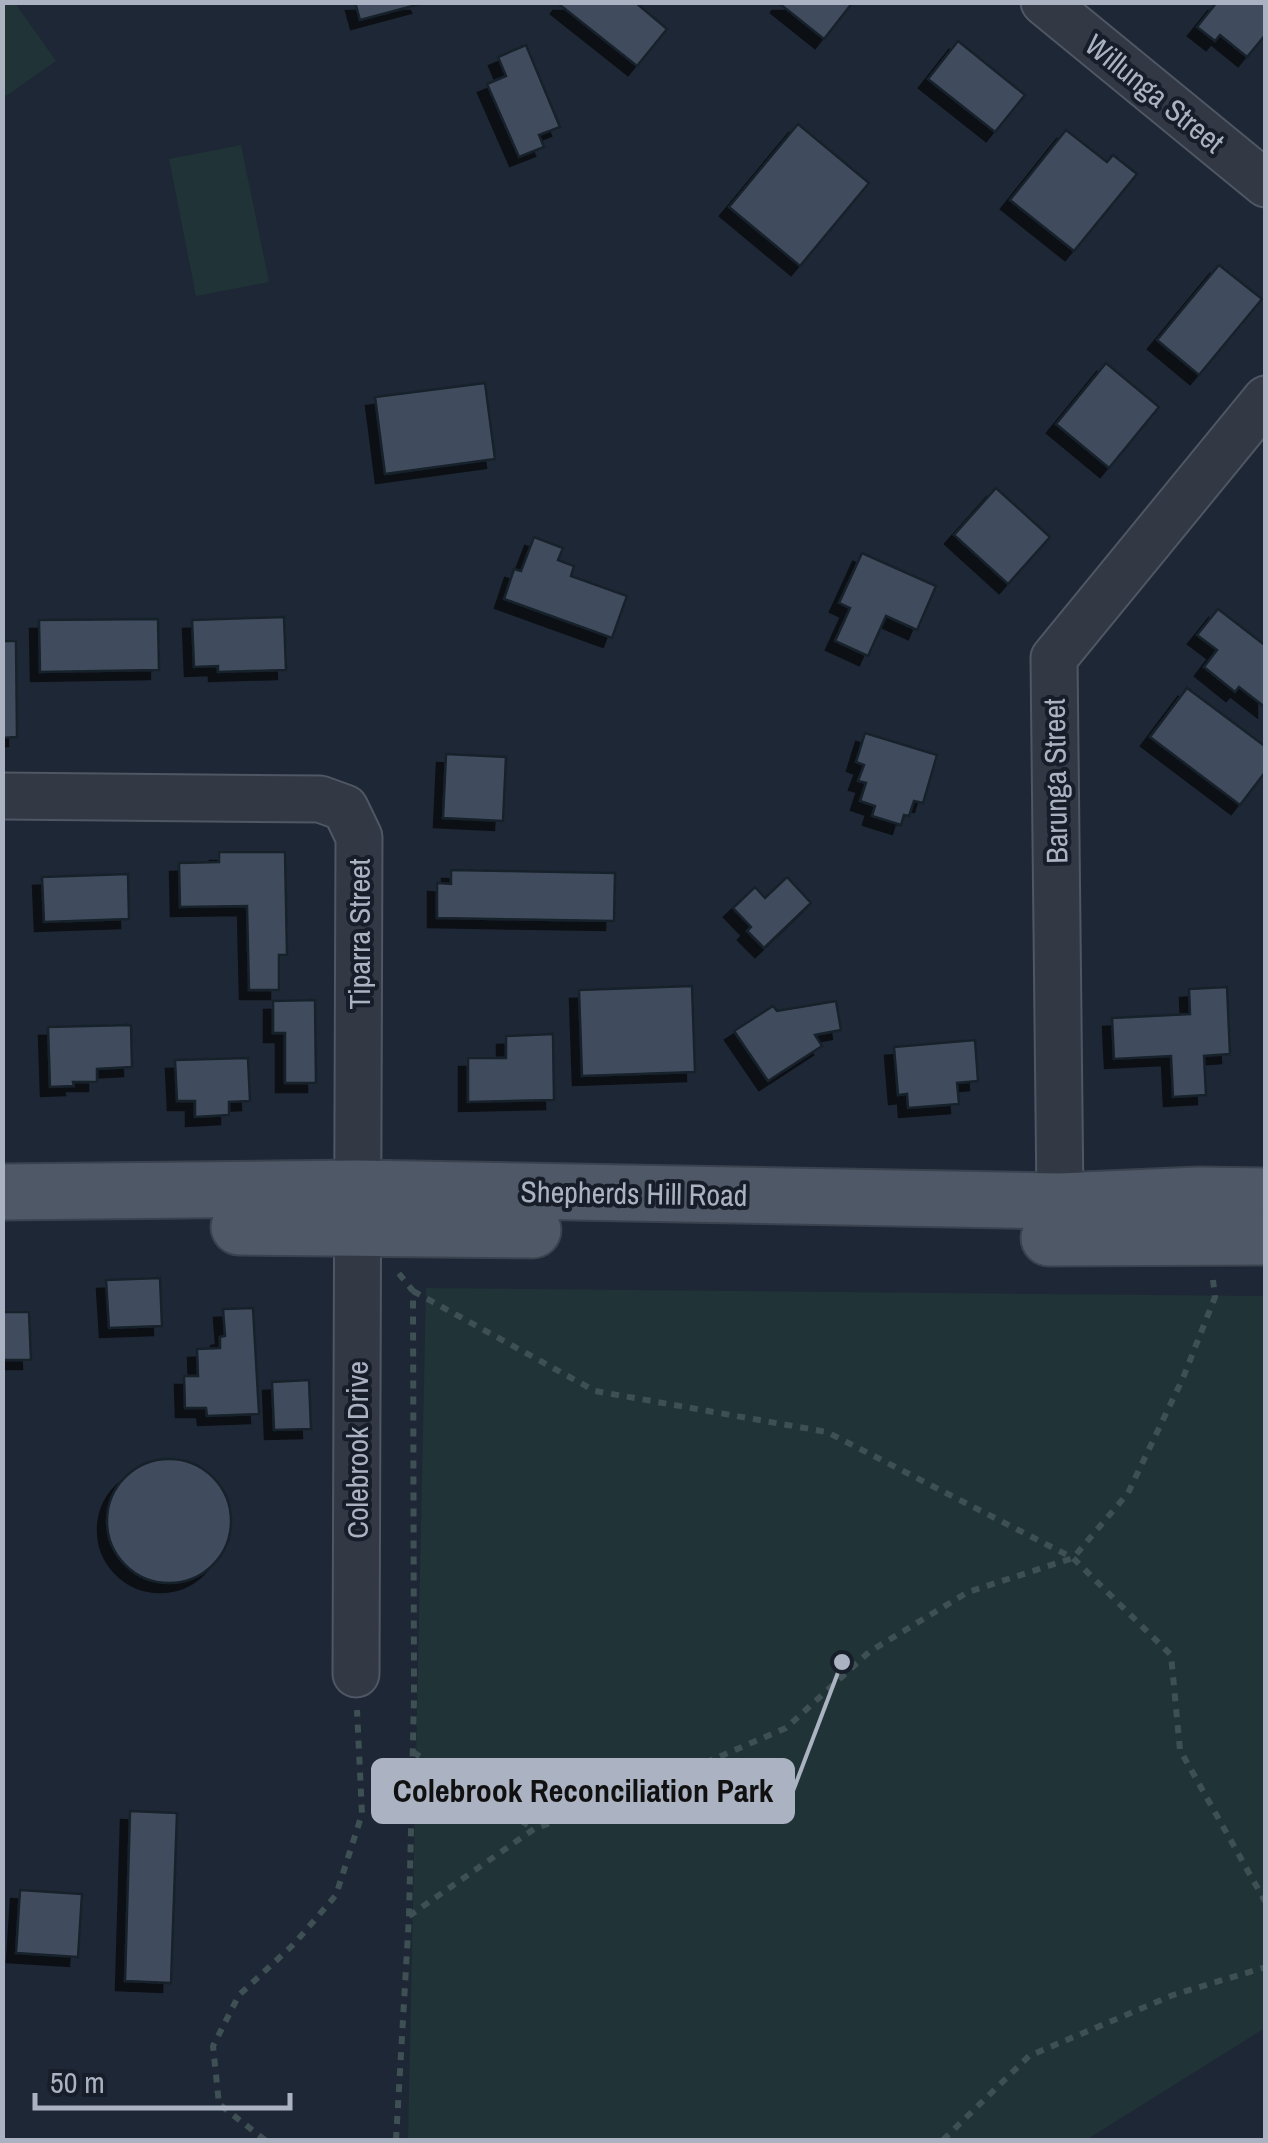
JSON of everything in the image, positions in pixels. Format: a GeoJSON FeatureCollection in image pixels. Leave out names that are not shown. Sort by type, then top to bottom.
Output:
{"type":"FeatureCollection","features":[{"type":"Feature","properties":{"kind":"main road","name":"Shepherds Hill Road"},"geometry":{"type":"LineString","coordinates":[[2,1192],[358,1208],[1062,1220],[1208,1236],[1266,1236]]}},
{"type":"Feature","properties":{"kind":"main road","name":"Shepherds Hill Road"},"geometry":{"type":"LineString","coordinates":[[1062,1220],[1199,1195],[1266,1196]]}},
{"type":"Feature","properties":{"kind":"main road","name":"Shepherds Hill Road"},"geometry":{"type":"LineString","coordinates":[[2,1227],[358,1208]]}},
{"type":"Feature","properties":{"kind":"street","name":"Willunga Street"},"geometry":{"type":"LineString","coordinates":[[1044,2],[1266,184]]}},
{"type":"Feature","properties":{"kind":"street","name":"Barunga Street"},"geometry":{"type":"LineString","coordinates":[[1062,1220],[1054,658],[1266,398]]}},
{"type":"Feature","properties":{"kind":"street","name":"Tiparra Street"},"geometry":{"type":"LineString","coordinates":[[2,796],[320,799],[344,808],[360,837],[358,1208]]}},
{"type":"Feature","properties":{"kind":"street","name":"Colebrook Drive"},"geometry":{"type":"LineString","coordinates":[[356,1674],[358,1208]]}},
{"type":"Feature","properties":{"kind":"path"},"geometry":{"type":"LineString","coordinates":[[358,1208],[413,1291],[594,1391],[826,1432],[1073,1558],[1171,1654],[1180,1750],[1266,1903]]}},
{"type":"Feature","properties":{"kind":"path"},"geometry":{"type":"LineString","coordinates":[[409,1916],[534,1830],[786,1728],[870,1652],[968,1592],[1073,1558],[1128,1492],[1183,1378],[1216,1297],[1208,1236]]}},
{"type":"Feature","properties":{"kind":"path"},"geometry":{"type":"LineString","coordinates":[[396,2140],[409,1916],[413,1291]]}},
{"type":"Feature","properties":{"kind":"path"},"geometry":{"type":"LineString","coordinates":[[265,2140],[220,2104],[213,2046],[239,1996],[294,1944],[336,1895],[362,1814],[356,1674]]}},
{"type":"Feature","properties":{"kind":"path"},"geometry":{"type":"LineString","coordinates":[[412,1752],[534,1830]]}},
{"type":"Feature","properties":{"kind":"path"},"geometry":{"type":"LineString","coordinates":[[943,2140],[1029,2056],[1173,1994],[1266,1967]]}},
{"type":"Feature","properties":{"kind":"green space"},"geometry":{"type":"Polygon","coordinates":[[[3,2],[15,3],[56,61],[3,98],[3,2]]]}},
{"type":"Feature","properties":{"kind":"green space"},"geometry":{"type":"Polygon","coordinates":[[[241,145],[269,282],[196,296],[169,159],[241,145]]]}},
{"type":"Feature","properties":{"kind":"green space"},"geometry":{"type":"Polygon","coordinates":[[[426,1288],[1265,1296],[1265,2028],[1086,2140],[408,2140],[426,1288]]]}},
{"type":"Feature","properties":{"kind":"building"},"geometry":{"type":"Polygon","coordinates":[[[355,2],[419,2],[420,4],[360,20],[355,2]]]}},
{"type":"Feature","properties":{"kind":"building"},"geometry":{"type":"Polygon","coordinates":[[[635,2],[667,29],[637,66],[560,5],[635,2]]]}},
{"type":"Feature","properties":{"kind":"building"},"geometry":{"type":"Polygon","coordinates":[[[781,2],[853,2],[824,39],[781,2]]]}},
{"type":"Feature","properties":{"kind":"building"},"geometry":{"type":"Polygon","coordinates":[[[1217,2],[1266,2],[1266,34],[1247,57],[1220,35],[1215,41],[1197,27],[1217,2]]]}},
{"type":"Feature","properties":{"kind":"building"},"geometry":{"type":"Polygon","coordinates":[[[958,41],[1025,95],[995,132],[928,79],[958,41]]]}},
{"type":"Feature","properties":{"kind":"building"},"geometry":{"type":"Polygon","coordinates":[[[526,45],[560,127],[539,135],[544,147],[519,157],[487,84],[506,76],[498,57],[526,45]]]}},
{"type":"Feature","properties":{"kind":"building"},"geometry":{"type":"Polygon","coordinates":[[[798,124],[869,183],[800,266],[729,207],[798,124]]]}},
{"type":"Feature","properties":{"kind":"building"},"geometry":{"type":"Polygon","coordinates":[[[1066,130],[1107,162],[1113,155],[1137,174],[1074,251],[1010,200],[1066,130]]]}},
{"type":"Feature","properties":{"kind":"building"},"geometry":{"type":"Polygon","coordinates":[[[1219,265],[1262,299],[1199,375],[1157,340],[1219,265]]]}},
{"type":"Feature","properties":{"kind":"building"},"geometry":{"type":"Polygon","coordinates":[[[1106,363],[1159,407],[1109,468],[1056,424],[1106,363]]]}},
{"type":"Feature","properties":{"kind":"building"},"geometry":{"type":"Polygon","coordinates":[[[485,383],[495,459],[385,474],[375,397],[485,383]]]}},
{"type":"Feature","properties":{"kind":"building"},"geometry":{"type":"Polygon","coordinates":[[[996,488],[1050,537],[1008,584],[954,535],[996,488]]]}},
{"type":"Feature","properties":{"kind":"building"},"geometry":{"type":"Polygon","coordinates":[[[534,537],[563,548],[558,560],[574,566],[571,576],[627,596],[612,638],[504,599],[514,569],[521,571],[534,537]]]}},
{"type":"Feature","properties":{"kind":"building"},"geometry":{"type":"Polygon","coordinates":[[[862,553],[936,586],[917,630],[886,616],[868,656],[835,641],[850,608],[839,603],[862,553]]]}},
{"type":"Feature","properties":{"kind":"building"},"geometry":{"type":"Polygon","coordinates":[[[1218,609],[1266,646],[1266,708],[1239,687],[1235,692],[1204,667],[1217,650],[1197,635],[1218,609]]]}},
{"type":"Feature","properties":{"kind":"building"},"geometry":{"type":"Polygon","coordinates":[[[284,617],[286,670],[218,672],[218,666],[194,667],[192,620],[284,617]]]}},
{"type":"Feature","properties":{"kind":"building"},"geometry":{"type":"Polygon","coordinates":[[[158,619],[159,670],[40,672],[39,620],[158,619]]]}},
{"type":"Feature","properties":{"kind":"building"},"geometry":{"type":"Polygon","coordinates":[[[2,641],[16,641],[17,737],[2,738],[2,641]]]}},
{"type":"Feature","properties":{"kind":"building"},"geometry":{"type":"Polygon","coordinates":[[[1187,688],[1266,747],[1266,771],[1240,805],[1150,737],[1187,688]]]}},
{"type":"Feature","properties":{"kind":"building"},"geometry":{"type":"Polygon","coordinates":[[[865,733],[937,755],[923,803],[914,801],[901,825],[872,816],[875,806],[860,801],[866,783],[858,781],[864,765],[856,762],[865,733]]]}},
{"type":"Feature","properties":{"kind":"building"},"geometry":{"type":"Polygon","coordinates":[[[446,754],[506,757],[503,821],[443,818],[446,754]]]}},
{"type":"Feature","properties":{"kind":"building"},"geometry":{"type":"Polygon","coordinates":[[[219,852],[285,852],[287,955],[279,955],[279,990],[249,990],[247,906],[180,907],[179,863],[219,862],[219,852]]]}},
{"type":"Feature","properties":{"kind":"building"},"geometry":{"type":"Polygon","coordinates":[[[451,870],[615,873],[614,921],[437,918],[437,883],[451,884],[451,870]]]}},
{"type":"Feature","properties":{"kind":"building"},"geometry":{"type":"Polygon","coordinates":[[[128,874],[129,919],[44,922],[42,877],[128,874]]]}},
{"type":"Feature","properties":{"kind":"building"},"geometry":{"type":"Polygon","coordinates":[[[787,877],[811,903],[764,948],[747,931],[751,927],[733,908],[755,887],[765,898],[787,877]]]}},
{"type":"Feature","properties":{"kind":"building"},"geometry":{"type":"Polygon","coordinates":[[[692,986],[695,1072],[582,1076],[579,990],[692,986]]]}},
{"type":"Feature","properties":{"kind":"building"},"geometry":{"type":"Polygon","coordinates":[[[1227,987],[1230,1054],[1204,1056],[1206,1095],[1173,1097],[1171,1056],[1114,1059],[1112,1018],[1190,1014],[1189,989],[1227,987]]]}},
{"type":"Feature","properties":{"kind":"building"},"geometry":{"type":"Polygon","coordinates":[[[315,1000],[316,1083],[285,1083],[285,1033],[273,1033],[273,1001],[315,1000]]]}},
{"type":"Feature","properties":{"kind":"building"},"geometry":{"type":"Polygon","coordinates":[[[836,1001],[841,1030],[815,1035],[822,1046],[768,1081],[734,1031],[773,1006],[777,1011],[836,1001]]]}},
{"type":"Feature","properties":{"kind":"building"},"geometry":{"type":"Polygon","coordinates":[[[131,1025],[132,1067],[97,1069],[97,1082],[50,1087],[48,1027],[131,1025]]]}},
{"type":"Feature","properties":{"kind":"building"},"geometry":{"type":"Polygon","coordinates":[[[553,1034],[554,1100],[468,1102],[468,1058],[506,1058],[506,1036],[553,1034]]]}},
{"type":"Feature","properties":{"kind":"building"},"geometry":{"type":"Polygon","coordinates":[[[975,1040],[978,1081],[957,1083],[959,1104],[908,1108],[907,1094],[898,1095],[894,1047],[975,1040]]]}},
{"type":"Feature","properties":{"kind":"building"},"geometry":{"type":"Polygon","coordinates":[[[248,1058],[250,1101],[229,1102],[229,1115],[195,1117],[195,1101],[177,1101],[175,1060],[248,1058]]]}},
{"type":"Feature","properties":{"kind":"building"},"geometry":{"type":"Polygon","coordinates":[[[160,1278],[162,1326],[109,1328],[106,1280],[160,1278]]]}},
{"type":"Feature","properties":{"kind":"building"},"geometry":{"type":"Polygon","coordinates":[[[253,1308],[259,1414],[207,1416],[206,1408],[185,1408],[184,1376],[198,1376],[197,1349],[220,1348],[220,1337],[225,1336],[223,1309],[253,1308]]]}},
{"type":"Feature","properties":{"kind":"building"},"geometry":{"type":"Polygon","coordinates":[[[2,1312],[29,1312],[31,1360],[2,1360],[2,1312]]]}},
{"type":"Feature","properties":{"kind":"building"},"geometry":{"type":"Polygon","coordinates":[[[309,1380],[311,1429],[274,1430],[272,1382],[309,1380]]]}},
{"type":"Feature","properties":{"kind":"building"},"geometry":{"type":"Polygon","coordinates":[[[169,1459],[193,1464],[213,1477],[226,1497],[231,1521],[226,1545],[213,1565],[193,1578],[169,1583],[145,1578],[125,1565],[112,1545],[107,1521],[112,1497],[125,1477],[145,1464],[169,1459]]]}},
{"type":"Feature","properties":{"kind":"building"},"geometry":{"type":"Polygon","coordinates":[[[130,1811],[177,1813],[171,1983],[125,1981],[130,1811]]]}},
{"type":"Feature","properties":{"kind":"building"},"geometry":{"type":"Polygon","coordinates":[[[20,1890],[82,1894],[78,1957],[16,1953],[20,1890]]]}},
{"type":"Feature","properties":{"kind":"place","name":"Colebrook Reconciliation Park"},"geometry":{"type":"Point","coordinates":[842,1662]}}]}
